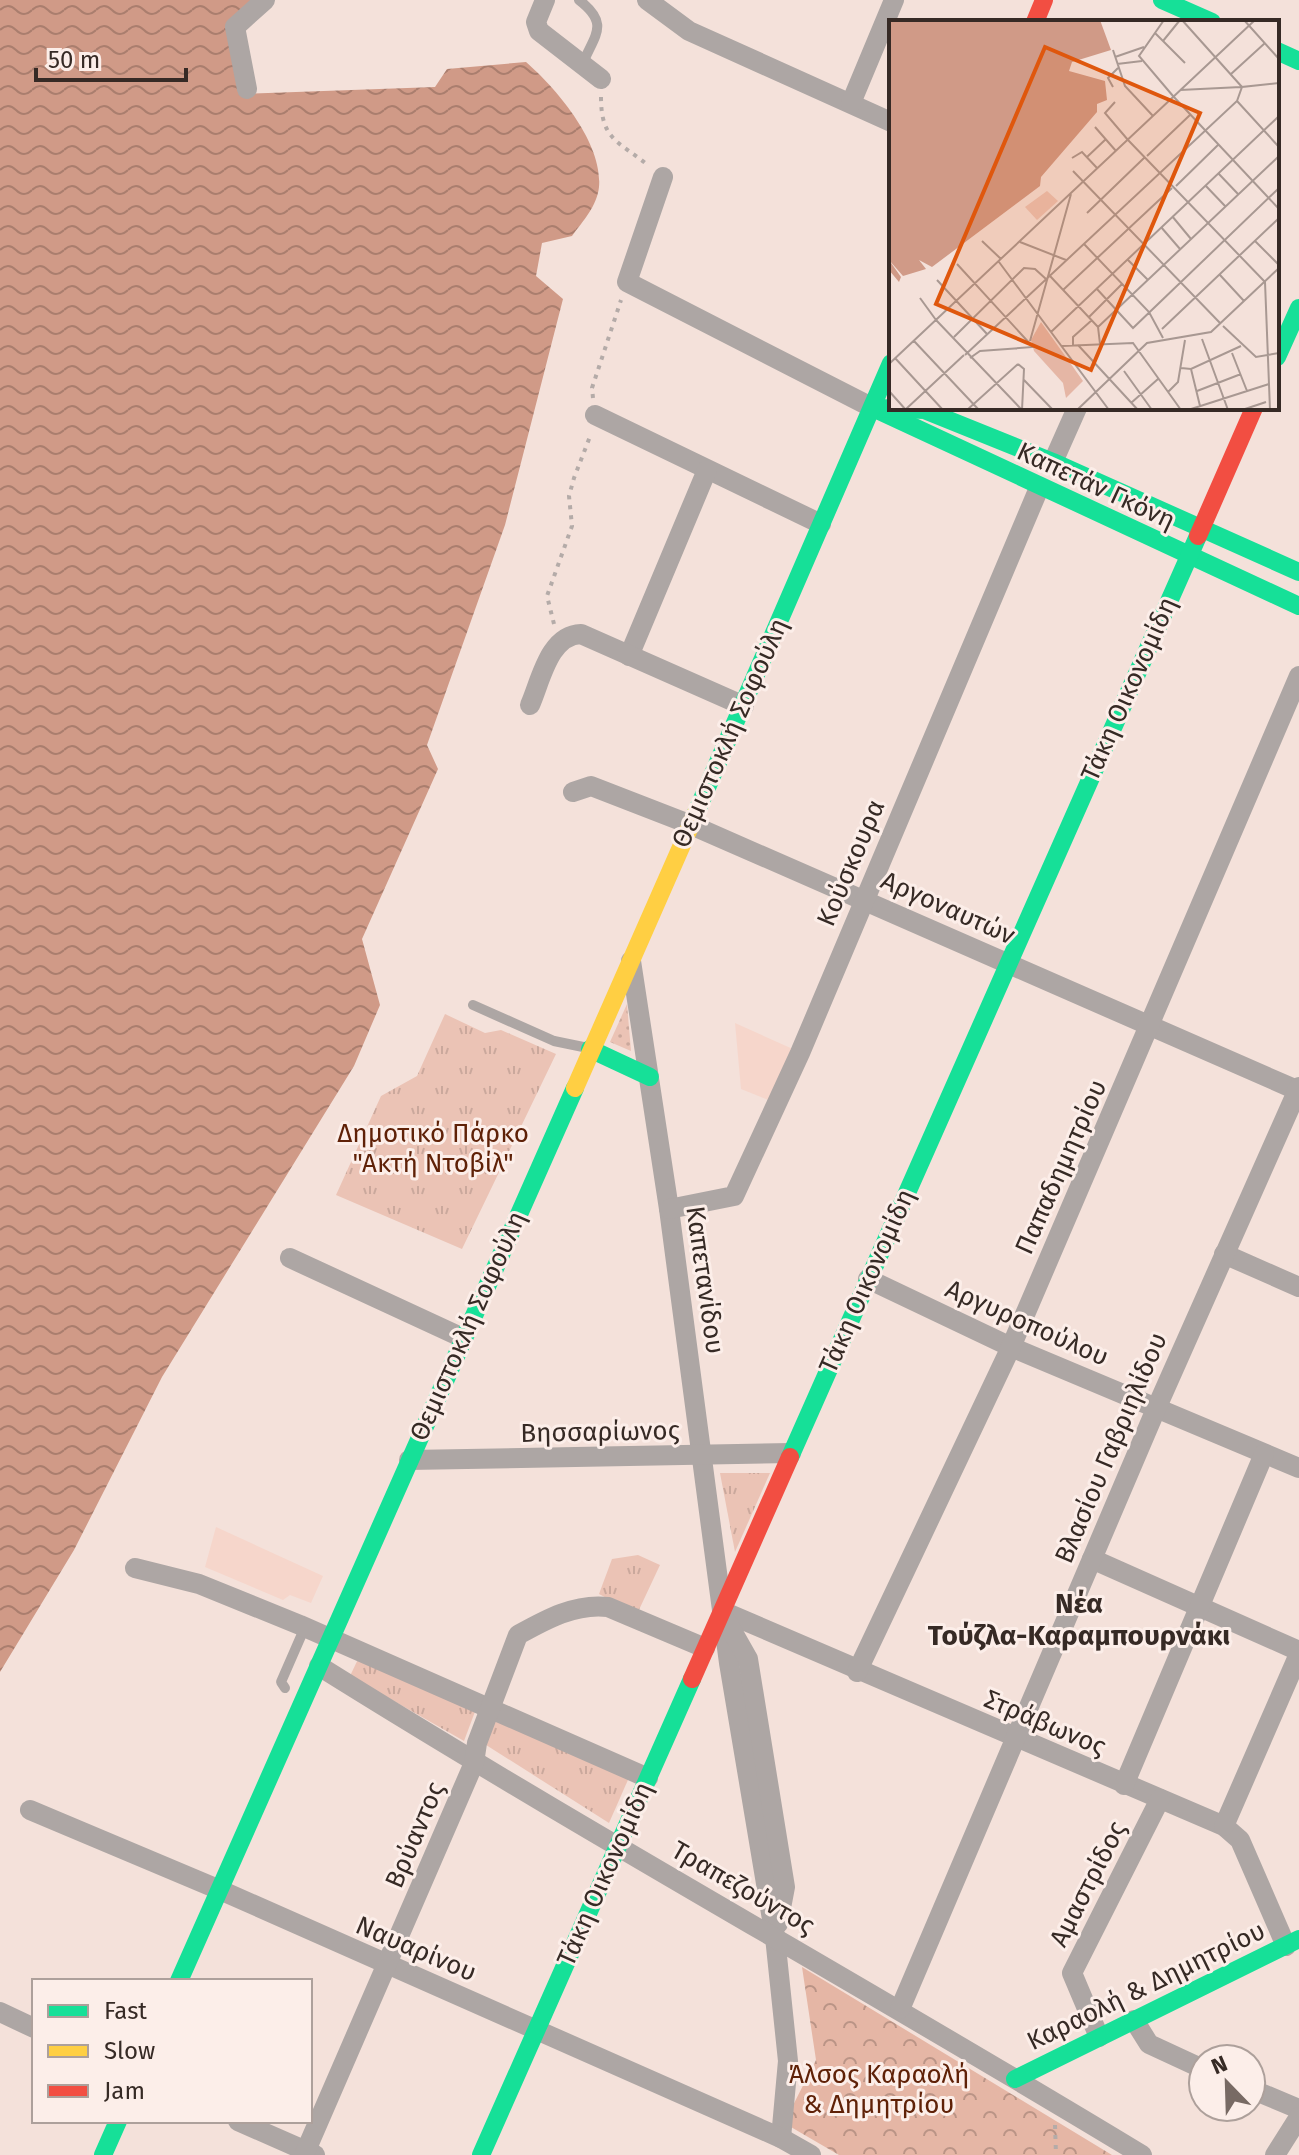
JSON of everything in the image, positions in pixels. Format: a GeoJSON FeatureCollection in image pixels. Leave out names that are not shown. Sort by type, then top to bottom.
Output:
{"type":"FeatureCollection","features":[{"type":"Feature","properties":{"kind":"main road"},"geometry":{"type":"LineString","coordinates":[[1036,20],[1044,0]]}},
{"type":"Feature","properties":{"kind":"main road"},"geometry":{"type":"LineString","coordinates":[[1167,1],[1208,20]]}},
{"type":"Feature","properties":{"kind":"main road"},"geometry":{"type":"LineString","coordinates":[[1279,52],[1299,61]]}},
{"type":"Feature","properties":{"kind":"main road"},"geometry":{"type":"LineString","coordinates":[[1279,353],[1299,308]]}},
{"type":"Feature","properties":{"kind":"main road","name":"Θεμιστοκλή Σοφούλη"},"geometry":{"type":"LineString","coordinates":[[180,1979],[689,824],[744,706],[889,368]]}},
{"type":"Feature","properties":{"kind":"main road","name":"Καπετάν Γκόνη"},"geometry":{"type":"LineString","coordinates":[[873,408],[889,409]]}},
{"type":"Feature","properties":{"kind":"main road","name":"Καπετάν Γκόνη"},"geometry":{"type":"LineString","coordinates":[[873,408],[1187,557],[1299,606]]}},
{"type":"Feature","properties":{"kind":"main road","name":"Καπετάν Γκόνη"},"geometry":{"type":"LineString","coordinates":[[924,410],[1053,462],[1299,572]]}},
{"type":"Feature","properties":{"kind":"main road","name":"Τάκη Οικονομίδη"},"geometry":{"type":"LineString","coordinates":[[481,2155],[1253,410]]}},
{"type":"Feature","properties":{"kind":"main road"},"geometry":{"type":"LineString","coordinates":[[590,1049],[650,1077]]}},
{"type":"Feature","properties":{"kind":"main road","name":"Καραολή & Δημητρίου"},"geometry":{"type":"LineString","coordinates":[[1015,2079],[1293,1942]]}},
{"type":"Feature","properties":{"kind":"main road"},"geometry":{"type":"LineString","coordinates":[[103,2155],[117,2123]]}},
{"type":"Feature","properties":{"kind":"street"},"geometry":{"type":"LineString","coordinates":[[247,89],[235,27],[265,0]]}},
{"type":"Feature","properties":{"kind":"street"},"geometry":{"type":"LineString","coordinates":[[545,0],[536,22],[539,31],[601,79]]}},
{"type":"Feature","properties":{"kind":"street"},"geometry":{"type":"LineString","coordinates":[[647,0],[689,31],[889,121]]}},
{"type":"Feature","properties":{"kind":"street"},"geometry":{"type":"LineString","coordinates":[[851,103],[894,0]]}},
{"type":"Feature","properties":{"kind":"street"},"geometry":{"type":"LineString","coordinates":[[627,282],[663,177]]}},
{"type":"Feature","properties":{"kind":"street","name":"Καπετάν Γκόνη"},"geometry":{"type":"LineString","coordinates":[[627,282],[873,408]]}},
{"type":"Feature","properties":{"kind":"street"},"geometry":{"type":"LineString","coordinates":[[1053,462],[1076,410]]}},
{"type":"Feature","properties":{"kind":"street"},"geometry":{"type":"LineString","coordinates":[[595,415],[821,524]]}},
{"type":"Feature","properties":{"kind":"street"},"geometry":{"type":"LineString","coordinates":[[629,656],[707,470]]}},
{"type":"Feature","properties":{"kind":"street","name":"Κούσκουρα"},"geometry":{"type":"LineString","coordinates":[[669,1209],[734,1196],[800,1053],[1039,488]]}},
{"type":"Feature","properties":{"kind":"street"},"geometry":{"type":"LineString","coordinates":[[530,705],[555,647],[561,640],[581,634],[744,706]]}},
{"type":"Feature","properties":{"kind":"street","name":"Παπαδημητρίου"},"geometry":{"type":"LineString","coordinates":[[857,1672],[1011,1347],[1299,676]]}},
{"type":"Feature","properties":{"kind":"street","name":"Αργοναυτών"},"geometry":{"type":"LineString","coordinates":[[573,792],[591,786],[689,824],[1298,1089]]}},
{"type":"Feature","properties":{"kind":"street","name":"Καπετανίδου"},"geometry":{"type":"LineString","coordinates":[[631,957],[669,1209],[722,1611],[775,1937],[788,2061],[781,2138]]}},
{"type":"Feature","properties":{"kind":"street","name":"Βλασίου Γαβριηλίδου"},"geometry":{"type":"LineString","coordinates":[[900,2009],[1156,1409],[1298,1089]]}},
{"type":"Feature","properties":{"kind":"street"},"geometry":{"type":"LineString","coordinates":[[1224,1254],[1299,1287]]}},
{"type":"Feature","properties":{"kind":"street"},"geometry":{"type":"LineString","coordinates":[[290,1258],[463,1338]]}},
{"type":"Feature","properties":{"kind":"street","name":"Αργυροπούλου"},"geometry":{"type":"LineString","coordinates":[[868,1279],[1011,1347],[1299,1468]]}},
{"type":"Feature","properties":{"kind":"street","name":"Βησσαρίωνος"},"geometry":{"type":"LineString","coordinates":[[409,1460],[791,1453]]}},
{"type":"Feature","properties":{"kind":"street"},"geometry":{"type":"LineString","coordinates":[[1124,1785],[1264,1454]]}},
{"type":"Feature","properties":{"kind":"street"},"geometry":{"type":"LineString","coordinates":[[1092,1559],[1299,1653],[1224,1826],[1240,1840],[1293,1942]]}},
{"type":"Feature","properties":{"kind":"street"},"geometry":{"type":"LineString","coordinates":[[135,1568],[199,1584],[305,1627],[648,1778]]}},
{"type":"Feature","properties":{"kind":"street","name":"Βρύαντος"},"geometry":{"type":"LineString","coordinates":[[308,2154],[474,1763],[489,1708],[518,1635],[557,1615],[582,1607],[608,1607],[705,1648]]}},
{"type":"Feature","properties":{"kind":"street","name":"Στράβωνος"},"geometry":{"type":"LineString","coordinates":[[722,1611],[857,1672],[1224,1826]]}},
{"type":"Feature","properties":{"kind":"street","name":"Τραπεζούντος"},"geometry":{"type":"LineString","coordinates":[[319,1666],[474,1763],[900,2009],[1142,2155]]}},
{"type":"Feature","properties":{"kind":"street","name":"Αμαστρίδος"},"geometry":{"type":"LineString","coordinates":[[1099,2037],[1072,1973],[1160,1799]]}},
{"type":"Feature","properties":{"kind":"street","name":"Ναυαρίνου"},"geometry":{"type":"LineString","coordinates":[[30,1810],[220,1890],[781,2138]]}},
{"type":"Feature","properties":{"kind":"street"},"geometry":{"type":"LineString","coordinates":[[0,2012],[32,2027]]}},
{"type":"Feature","properties":{"kind":"street"},"geometry":{"type":"LineString","coordinates":[[1134,2020],[1149,2044],[1187,2062]]}},
{"type":"Feature","properties":{"kind":"street"},"geometry":{"type":"LineString","coordinates":[[1267,2096],[1299,2109]]}},
{"type":"Feature","properties":{"kind":"street"},"geometry":{"type":"LineString","coordinates":[[1275,2155],[1299,2117]]}},
{"type":"Feature","properties":{"kind":"street"},"geometry":{"type":"LineString","coordinates":[[242,2123],[308,2154]]}},
{"type":"Feature","properties":{"kind":"street"},"geometry":{"type":"LineString","coordinates":[[781,2138],[811,2155]]}},
{"type":"Feature","properties":{"kind":"lane"},"geometry":{"type":"LineString","coordinates":[[579,0],[596,14],[599,24],[582,65]]}},
{"type":"Feature","properties":{"kind":"lane"},"geometry":{"type":"LineString","coordinates":[[473,1005],[554,1041],[590,1049]]}},
{"type":"Feature","properties":{"kind":"lane"},"geometry":{"type":"LineString","coordinates":[[285,1688],[281,1682],[305,1627]]}},
{"type":"Feature","properties":{"kind":"path"},"geometry":{"type":"LineString","coordinates":[[601,79],[601,119],[606,134],[663,177]]}},
{"type":"Feature","properties":{"kind":"path"},"geometry":{"type":"LineString","coordinates":[[561,640],[550,615],[547,596],[572,526],[569,496],[589,444],[595,415],[592,388],[627,282]]}},
{"type":"Feature","properties":{"kind":"shaded area"},"geometry":{"type":"Polygon","coordinates":[[[735,1023],[795,1050],[771,1101],[741,1089],[735,1023]]]}},
{"type":"Feature","properties":{"kind":"shaded area"},"geometry":{"type":"Polygon","coordinates":[[[216,1527],[323,1576],[311,1603],[290,1595],[283,1600],[205,1567],[216,1527]]]}},
{"type":"Feature","properties":{"kind":"green space"},"geometry":{"type":"Polygon","coordinates":[[[627,1004],[631,1051],[610,1042],[627,1004]]]}},
{"type":"Feature","properties":{"kind":"green space","name":"Δημοτικό Πάρκο \"Ακτή Ντοβίλ\""},"geometry":{"type":"Polygon","coordinates":[[[445,1014],[485,1033],[501,1030],[556,1054],[462,1249],[336,1195],[381,1096],[417,1076],[445,1014]]]}},
{"type":"Feature","properties":{"kind":"green space"},"geometry":{"type":"Polygon","coordinates":[[[720,1473],[770,1473],[735,1552],[720,1473]]]}},
{"type":"Feature","properties":{"kind":"green space"},"geometry":{"type":"Polygon","coordinates":[[[638,1555],[660,1565],[637,1614],[599,1594],[612,1559],[638,1555]]]}},
{"type":"Feature","properties":{"kind":"green space"},"geometry":{"type":"Polygon","coordinates":[[[360,1655],[476,1709],[464,1741],[350,1676],[360,1655]]]}},
{"type":"Feature","properties":{"kind":"green space"},"geometry":{"type":"Polygon","coordinates":[[[493,1718],[631,1773],[609,1823],[483,1743],[493,1718]]]}},
{"type":"Feature","properties":{"kind":"green space","name":"Άλσος Καραολή & Δημητρίου"},"geometry":{"type":"Polygon","coordinates":[[[802,1967],[1112,2155],[839,2155],[784,2123],[816,2060],[802,1967]]]}},
{"type":"Feature","properties":{"kind":"water"},"geometry":{"type":"Polygon","coordinates":[[[0,0],[259,0],[233,22],[241,94],[435,87],[447,69],[526,62],[564,102],[586,135],[594,153],[599,187],[592,207],[572,236],[542,243],[536,276],[563,299],[505,525],[427,745],[438,769],[362,939],[380,1005],[354,1066],[162,1377],[74,1550],[0,1672],[0,0]]]}},
{"type":"Feature","properties":{"kind":"traffic: fast"},"geometry":{"type":"LineString","coordinates":[[1162,0],[1207,20]]}},
{"type":"Feature","properties":{"kind":"traffic: fast"},"geometry":{"type":"LineString","coordinates":[[1279,52],[1299,61]]}},
{"type":"Feature","properties":{"kind":"traffic: fast"},"geometry":{"type":"LineString","coordinates":[[1279,353],[1299,308]]}},
{"type":"Feature","properties":{"kind":"traffic: fast"},"geometry":{"type":"LineString","coordinates":[[696,813],[889,368]]}},
{"type":"Feature","properties":{"kind":"traffic: fast"},"geometry":{"type":"LineString","coordinates":[[873,408],[1299,606]]}},
{"type":"Feature","properties":{"kind":"traffic: fast"},"geometry":{"type":"LineString","coordinates":[[879,408],[889,408]]}},
{"type":"Feature","properties":{"kind":"traffic: fast"},"geometry":{"type":"LineString","coordinates":[[924,410],[1053,462],[1299,572]]}},
{"type":"Feature","properties":{"kind":"traffic: fast"},"geometry":{"type":"LineString","coordinates":[[790,1457],[1198,536]]}},
{"type":"Feature","properties":{"kind":"traffic: fast"},"geometry":{"type":"LineString","coordinates":[[590,1049],[650,1077]]}},
{"type":"Feature","properties":{"kind":"traffic: fast"},"geometry":{"type":"LineString","coordinates":[[180,1979],[575,1088]]}},
{"type":"Feature","properties":{"kind":"traffic: fast"},"geometry":{"type":"LineString","coordinates":[[481,2155],[692,1679]]}},
{"type":"Feature","properties":{"kind":"traffic: fast"},"geometry":{"type":"LineString","coordinates":[[1015,2079],[1299,1939]]}},
{"type":"Feature","properties":{"kind":"traffic: fast"},"geometry":{"type":"LineString","coordinates":[[103,2155],[117,2123]]}},
{"type":"Feature","properties":{"kind":"traffic: slow"},"geometry":{"type":"LineString","coordinates":[[575,1088],[696,813]]}},
{"type":"Feature","properties":{"kind":"traffic: jam"},"geometry":{"type":"LineString","coordinates":[[1036,20],[1044,0]]}},
{"type":"Feature","properties":{"kind":"traffic: jam"},"geometry":{"type":"LineString","coordinates":[[1198,536],[1253,410]]}},
{"type":"Feature","properties":{"kind":"traffic: jam"},"geometry":{"type":"LineString","coordinates":[[692,1679],[790,1457]]}},
{"type":"Feature","properties":{"kind":"district","name":"Νέα Τούζλα-Καραμπουρνάκι"},"geometry":{"type":"Point","coordinates":[1079,1619]}}]}
